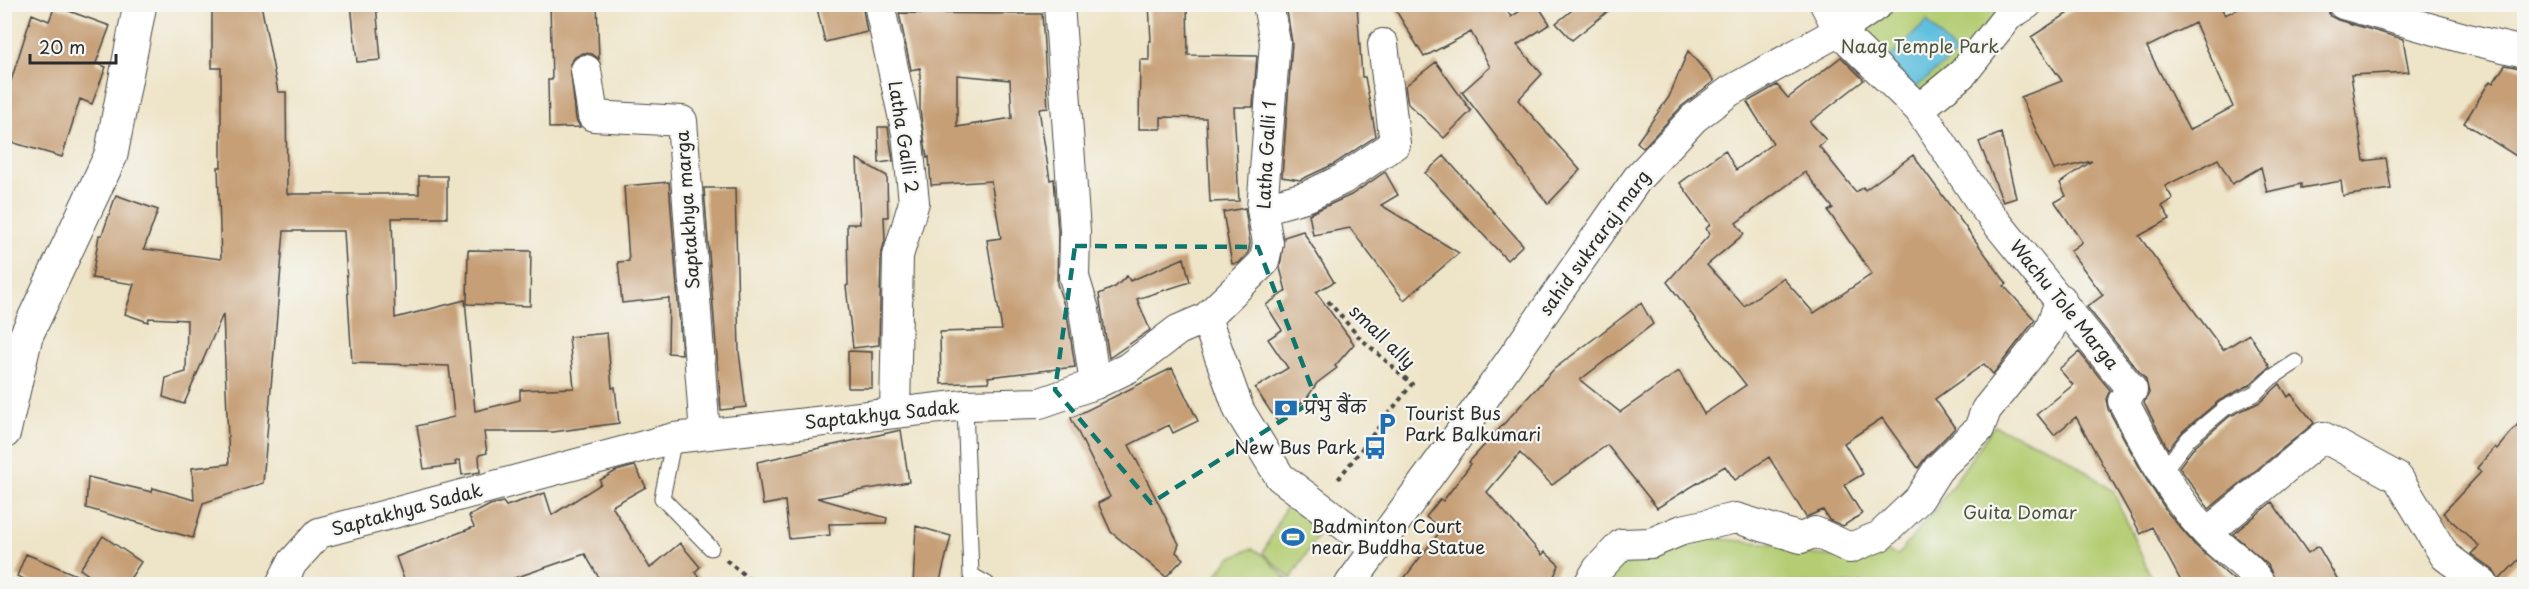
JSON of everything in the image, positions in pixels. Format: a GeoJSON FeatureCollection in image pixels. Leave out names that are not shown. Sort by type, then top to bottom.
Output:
{"type":"FeatureCollection","features":[{"type":"Feature","properties":{"kind":"main road"},"geometry":{"type":"LineString","coordinates":[[4,432],[26,336],[111,155],[140,4]]}},
{"type":"Feature","properties":{"kind":"street","name":"Latha Galli 2"},"geometry":{"type":"LineString","coordinates":[[879,4],[907,133],[914,202],[898,256],[895,413]]}},
{"type":"Feature","properties":{"kind":"street"},"geometry":{"type":"LineString","coordinates":[[1059,4],[1075,231],[1074,277],[1084,310],[1095,384]]}},
{"type":"Feature","properties":{"kind":"street","name":"Latha Galli 1"},"geometry":{"type":"LineString","coordinates":[[1206,318],[1264,261],[1268,243],[1262,209],[1275,42],[1268,4]]}},
{"type":"Feature","properties":{"kind":"street","name":"Wachu Tole Marga"},"geometry":{"type":"LineString","coordinates":[[1825,4],[1839,31],[1919,109],[1984,207],[2061,299],[2132,390],[2123,401],[2162,472],[2207,533],[2254,574],[2260,585]]}},
{"type":"Feature","properties":{"kind":"street","name":"sahid sukraraj marg"},"geometry":{"type":"LineString","coordinates":[[1350,585],[1455,440],[1637,179],[1694,118],[1730,92],[1839,31],[1878,4]]}},
{"type":"Feature","properties":{"kind":"street"},"geometry":{"type":"LineString","coordinates":[[1919,109],[1963,73],[2008,16],[2027,4]]}},
{"type":"Feature","properties":{"kind":"street"},"geometry":{"type":"LineString","coordinates":[[2343,4],[2464,38],[2524,52]]}},
{"type":"Feature","properties":{"kind":"street"},"geometry":{"type":"LineString","coordinates":[[1262,209],[1308,196],[1401,149],[1383,44]]}},
{"type":"Feature","properties":{"kind":"street","name":"Saptakhya marga"},"geometry":{"type":"LineString","coordinates":[[585,70],[593,116],[682,121],[705,434]]}},
{"type":"Feature","properties":{"kind":"street"},"geometry":{"type":"LineString","coordinates":[[1589,585],[1598,569],[1622,544],[1651,543],[1682,530],[1736,518],[1801,538],[1815,532],[1850,548],[1880,536],[1919,499],[1938,469],[1979,429],[1986,410],[2049,330],[2061,299]]}},
{"type":"Feature","properties":{"kind":"street","name":"Saptakhya Sadak"},"geometry":{"type":"LineString","coordinates":[[281,585],[292,563],[319,533],[674,438],[965,405],[1040,403],[1095,384],[1128,368],[1178,330],[1206,318]]}},
{"type":"Feature","properties":{"kind":"street"},"geometry":{"type":"LineString","coordinates":[[1206,318],[1239,410],[1280,477],[1375,548]]}},
{"type":"Feature","properties":{"kind":"street"},"geometry":{"type":"LineString","coordinates":[[2207,533],[2323,437],[2397,478],[2445,556],[2483,585]]}},
{"type":"Feature","properties":{"kind":"lane"},"geometry":{"type":"LineString","coordinates":[[2162,472],[2189,438],[2225,408],[2255,393],[2271,378],[2296,362]]}},
{"type":"Feature","properties":{"kind":"lane"},"geometry":{"type":"LineString","coordinates":[[965,405],[971,574],[987,585]]}},
{"type":"Feature","properties":{"kind":"lane"},"geometry":{"type":"LineString","coordinates":[[674,438],[662,498],[711,548]]}},
{"type":"Feature","properties":{"kind":"path","name":"small ally"},"geometry":{"type":"LineString","coordinates":[[1318,506],[1412,384],[1358,336],[1328,301]]}},
{"type":"Feature","properties":{"kind":"path"},"geometry":{"type":"LineString","coordinates":[[711,548],[755,585]]}},
{"type":"Feature","properties":{"kind":"highlighted area"},"geometry":{"type":"Polygon","coordinates":[[[1075,246],[1258,247],[1316,399],[1151,503],[1055,390],[1075,246]]]}},
{"type":"Feature","properties":{"kind":"green space","name":"Naag Temple Park"},"geometry":{"type":"Polygon","coordinates":[[[1874,5],[2003,5],[1922,108],[1844,35],[1874,5]]]}},
{"type":"Feature","properties":{"kind":"green space","name":"Guita Domar"},"geometry":{"type":"Polygon","coordinates":[[[1994,426],[2060,453],[2113,491],[2154,584],[1608,584],[1624,550],[1701,537],[1793,546],[1805,554],[1852,558],[1868,547],[1898,555],[1938,506],[1994,426]]]}},
{"type":"Feature","properties":{"kind":"green space","name":"Badminton Court near Buddha Statue"},"geometry":{"type":"Polygon","coordinates":[[[1292,494],[1326,521],[1291,579],[1263,553],[1292,494]]]}},
{"type":"Feature","properties":{"kind":"green space"},"geometry":{"type":"Polygon","coordinates":[[[1252,548],[1266,557],[1288,581],[1286,584],[1211,584],[1228,559],[1252,548]]]}},
{"type":"Feature","properties":{"kind":"water"},"geometry":{"type":"Polygon","coordinates":[[[1927,21],[1956,54],[1914,89],[1888,59],[1927,21]]]}},
{"type":"Feature","properties":{"kind":"building"},"geometry":{"type":"Polygon","coordinates":[[[212,4],[261,4],[278,92],[286,92],[287,194],[419,194],[419,176],[447,176],[447,218],[392,218],[395,318],[465,300],[475,411],[520,400],[520,390],[574,388],[569,337],[607,333],[612,388],[615,387],[619,423],[553,432],[484,432],[487,453],[479,455],[480,472],[462,475],[460,460],[455,462],[456,465],[424,469],[417,426],[454,417],[449,366],[352,363],[344,231],[284,231],[263,483],[203,503],[193,538],[86,508],[88,477],[152,492],[153,488],[194,500],[192,468],[229,464],[223,314],[184,404],[163,397],[166,378],[186,372],[187,320],[149,318],[148,322],[125,314],[134,284],[92,278],[99,235],[102,235],[116,195],[158,210],[144,249],[221,259],[218,167],[221,167],[221,68],[212,68],[212,4]]]}},
{"type":"Feature","properties":{"kind":"building"},"geometry":{"type":"Polygon","coordinates":[[[351,4],[376,4],[381,60],[357,62],[351,4]]]}},
{"type":"Feature","properties":{"kind":"building"},"geometry":{"type":"Polygon","coordinates":[[[550,4],[597,4],[599,59],[592,54],[583,53],[575,57],[570,64],[576,119],[580,127],[549,128],[548,80],[552,80],[550,4]]]}},
{"type":"Feature","properties":{"kind":"building"},"geometry":{"type":"Polygon","coordinates":[[[816,4],[862,4],[867,32],[825,42],[816,4]]]}},
{"type":"Feature","properties":{"kind":"building"},"geometry":{"type":"Polygon","coordinates":[[[1149,4],[1187,4],[1188,55],[1257,56],[1253,107],[1234,107],[1239,201],[1210,202],[1206,118],[1161,117],[1161,129],[1139,129],[1140,60],[1149,60],[1149,41],[1151,41],[1149,4]]]}},
{"type":"Feature","properties":{"kind":"building"},"geometry":{"type":"Polygon","coordinates":[[[1286,4],[1357,4],[1362,77],[1365,77],[1376,136],[1334,164],[1300,180],[1282,177],[1292,43],[1286,4]]]}},
{"type":"Feature","properties":{"kind":"building"},"geometry":{"type":"Polygon","coordinates":[[[1392,4],[1503,4],[1511,17],[1531,4],[1537,4],[1550,24],[1517,45],[1542,74],[1518,100],[1580,170],[1548,204],[1462,92],[1490,67],[1471,32],[1424,57],[1392,4]]]}},
{"type":"Feature","properties":{"kind":"building"},"geometry":{"type":"Polygon","coordinates":[[[1580,4],[1617,4],[1572,40],[1556,23],[1580,4]]]}},
{"type":"Feature","properties":{"kind":"building"},"geometry":{"type":"Polygon","coordinates":[[[2082,4],[2231,4],[2222,9],[2225,15],[2248,4],[2326,4],[2330,16],[2338,20],[2403,39],[2409,72],[2351,75],[2364,161],[2386,158],[2391,189],[2343,196],[2341,181],[2301,188],[2301,184],[2267,192],[2261,167],[2232,184],[2218,159],[2165,186],[2173,199],[2162,206],[2170,219],[2139,236],[2223,350],[2249,334],[2270,367],[2249,385],[2219,401],[2183,431],[2168,449],[2144,403],[2149,393],[2146,380],[2087,307],[2103,295],[2070,251],[2082,242],[2055,202],[2066,196],[2060,183],[2092,161],[2054,170],[2021,97],[2062,81],[2031,37],[2082,4]],[[2195,23],[2147,47],[2189,130],[2233,107],[2195,23]]]}},
{"type":"Feature","properties":{"kind":"building"},"geometry":{"type":"Polygon","coordinates":[[[55,6],[110,26],[96,63],[106,67],[92,104],[80,99],[62,157],[4,140],[4,103],[32,14],[49,21],[55,6]]]}},
{"type":"Feature","properties":{"kind":"building"},"geometry":{"type":"Polygon","coordinates":[[[899,13],[1042,14],[1048,108],[1039,109],[1050,180],[1054,179],[1058,231],[1057,284],[1067,314],[1075,367],[988,377],[989,382],[941,384],[940,332],[1002,330],[987,240],[1001,238],[991,181],[931,185],[929,157],[927,158],[920,110],[920,68],[911,70],[899,13]],[[957,75],[957,127],[1012,118],[1010,80],[957,75]]]}},
{"type":"Feature","properties":{"kind":"building"},"geometry":{"type":"Polygon","coordinates":[[[1688,51],[1714,81],[1682,106],[1643,148],[1637,142],[1669,97],[1688,51]]]}},
{"type":"Feature","properties":{"kind":"building"},"geometry":{"type":"Polygon","coordinates":[[[1841,57],[1864,80],[1810,122],[1826,140],[1819,146],[1856,192],[1863,187],[1865,190],[1913,155],[2007,284],[2004,286],[2035,320],[1993,374],[1984,364],[1935,399],[1955,428],[1918,468],[1882,418],[1844,443],[1863,474],[1844,485],[1862,514],[1843,526],[1829,520],[1823,510],[1806,517],[1769,457],[1735,480],[1725,466],[1657,508],[1607,445],[1552,485],[1520,453],[1487,492],[1542,555],[1545,552],[1559,565],[1550,585],[1399,585],[1442,529],[1426,517],[1440,499],[1443,501],[1471,464],[1469,462],[1554,369],[1641,303],[1653,324],[1580,380],[1620,412],[1679,371],[1704,414],[1746,385],[1667,282],[1710,234],[1706,229],[1710,224],[1680,183],[1725,150],[1736,170],[1773,143],[1747,102],[1777,85],[1788,98],[1841,57]],[[1805,172],[1736,223],[1744,234],[1707,265],[1744,306],[1783,278],[1814,313],[1872,274],[1828,211],[1833,208],[1805,172]]]}},
{"type":"Feature","properties":{"kind":"building"},"geometry":{"type":"Polygon","coordinates":[[[1436,62],[1471,111],[1444,138],[1408,104],[1405,86],[1436,62]]]}},
{"type":"Feature","properties":{"kind":"building"},"geometry":{"type":"Polygon","coordinates":[[[2505,65],[2524,69],[2524,161],[2464,123],[2490,81],[2493,83],[2505,65]]]}},
{"type":"Feature","properties":{"kind":"building"},"geometry":{"type":"Polygon","coordinates":[[[878,127],[888,127],[893,161],[879,163],[878,127]]]}},
{"type":"Feature","properties":{"kind":"building"},"geometry":{"type":"Polygon","coordinates":[[[2001,133],[2016,198],[2003,202],[1979,142],[2001,133]]]}},
{"type":"Feature","properties":{"kind":"building"},"geometry":{"type":"Polygon","coordinates":[[[1444,156],[1523,245],[1507,260],[1425,173],[1444,156]]]}},
{"type":"Feature","properties":{"kind":"building"},"geometry":{"type":"Polygon","coordinates":[[[857,159],[887,176],[888,217],[884,217],[885,240],[881,256],[879,345],[853,348],[846,286],[848,285],[847,224],[860,224],[857,159]]]}},
{"type":"Feature","properties":{"kind":"building"},"geometry":{"type":"Polygon","coordinates":[[[1385,172],[1398,195],[1381,205],[1459,253],[1404,300],[1350,228],[1313,235],[1309,214],[1351,195],[1385,172]]]}},
{"type":"Feature","properties":{"kind":"building"},"geometry":{"type":"Polygon","coordinates":[[[669,182],[682,354],[668,353],[669,298],[622,303],[618,262],[629,261],[624,186],[669,182]]]}},
{"type":"Feature","properties":{"kind":"building"},"geometry":{"type":"Polygon","coordinates":[[[704,188],[735,188],[739,352],[746,407],[721,410],[704,188]]]}},
{"type":"Feature","properties":{"kind":"building"},"geometry":{"type":"Polygon","coordinates":[[[1245,208],[1250,243],[1248,253],[1239,263],[1232,264],[1223,212],[1245,208]]]}},
{"type":"Feature","properties":{"kind":"building"},"geometry":{"type":"Polygon","coordinates":[[[1303,231],[1334,282],[1316,292],[1354,344],[1335,366],[1337,368],[1317,383],[1307,398],[1279,424],[1255,388],[1288,368],[1268,339],[1282,330],[1266,305],[1286,291],[1280,268],[1284,237],[1303,231]]]}},
{"type":"Feature","properties":{"kind":"building"},"geometry":{"type":"Polygon","coordinates":[[[468,250],[531,251],[530,306],[467,304],[468,250]]]}},
{"type":"Feature","properties":{"kind":"building"},"geometry":{"type":"Polygon","coordinates":[[[1184,258],[1190,282],[1137,299],[1150,330],[1109,358],[1099,294],[1115,287],[1127,276],[1130,281],[1184,258]]]}},
{"type":"Feature","properties":{"kind":"building"},"geometry":{"type":"Polygon","coordinates":[[[848,351],[872,352],[872,388],[848,388],[848,351]]]}},
{"type":"Feature","properties":{"kind":"building"},"geometry":{"type":"Polygon","coordinates":[[[2079,352],[2110,390],[2106,399],[2108,409],[2146,479],[2168,513],[2195,545],[2239,585],[2183,585],[2152,527],[2141,534],[2076,417],[2054,435],[2037,414],[2073,385],[2059,369],[2079,352]]]}},
{"type":"Feature","properties":{"kind":"building"},"geometry":{"type":"Polygon","coordinates":[[[1172,368],[1198,421],[1173,433],[1169,425],[1129,445],[1179,544],[1176,552],[1183,559],[1166,577],[1111,532],[1098,503],[1110,497],[1071,418],[1172,368]]]}},
{"type":"Feature","properties":{"kind":"building"},"geometry":{"type":"Polygon","coordinates":[[[2280,384],[2288,397],[2291,394],[2314,423],[2209,509],[2179,467],[2196,445],[2230,416],[2260,402],[2280,384]]]}},
{"type":"Feature","properties":{"kind":"building"},"geometry":{"type":"Polygon","coordinates":[[[2524,417],[2524,554],[2499,580],[2493,570],[2471,554],[2479,546],[2443,513],[2481,472],[2477,468],[2495,447],[2497,449],[2524,417]]]}},
{"type":"Feature","properties":{"kind":"building"},"geometry":{"type":"Polygon","coordinates":[[[901,430],[909,482],[817,498],[887,518],[886,523],[829,524],[830,535],[789,539],[785,501],[763,505],[757,462],[901,430]]]}},
{"type":"Feature","properties":{"kind":"building"},"geometry":{"type":"Polygon","coordinates":[[[635,466],[646,487],[612,506],[650,568],[680,543],[700,567],[695,572],[706,585],[603,585],[585,554],[494,585],[406,585],[396,557],[474,527],[469,516],[490,505],[503,502],[506,506],[545,493],[552,515],[601,484],[600,480],[616,471],[635,466]]]}},
{"type":"Feature","properties":{"kind":"building"},"geometry":{"type":"Polygon","coordinates":[[[2272,502],[2308,553],[2318,546],[2341,585],[2277,585],[2268,565],[2233,534],[2272,502]]]}},
{"type":"Feature","properties":{"kind":"building"},"geometry":{"type":"Polygon","coordinates":[[[916,526],[951,536],[939,585],[913,585],[916,526]]]}},
{"type":"Feature","properties":{"kind":"building"},"geometry":{"type":"Polygon","coordinates":[[[103,536],[141,562],[126,585],[103,585],[80,569],[103,536]]]}},
{"type":"Feature","properties":{"kind":"building"},"geometry":{"type":"Polygon","coordinates":[[[26,554],[98,585],[38,585],[17,576],[26,554]]]}},
{"type":"Feature","properties":{"kind":"place","name":"प्रभु बैंक"},"geometry":{"type":"Point","coordinates":[1286,408]}},
{"type":"Feature","properties":{"kind":"place","name":"Tourist Bus Park Balkumari"},"geometry":{"type":"Point","coordinates":[1387,424]}},
{"type":"Feature","properties":{"kind":"place","name":"New Bus Park"},"geometry":{"type":"Point","coordinates":[1375,448]}},
{"type":"Feature","properties":{"kind":"place","name":"Badminton Court near Buddha Statue"},"geometry":{"type":"Point","coordinates":[1293,537]}}]}
